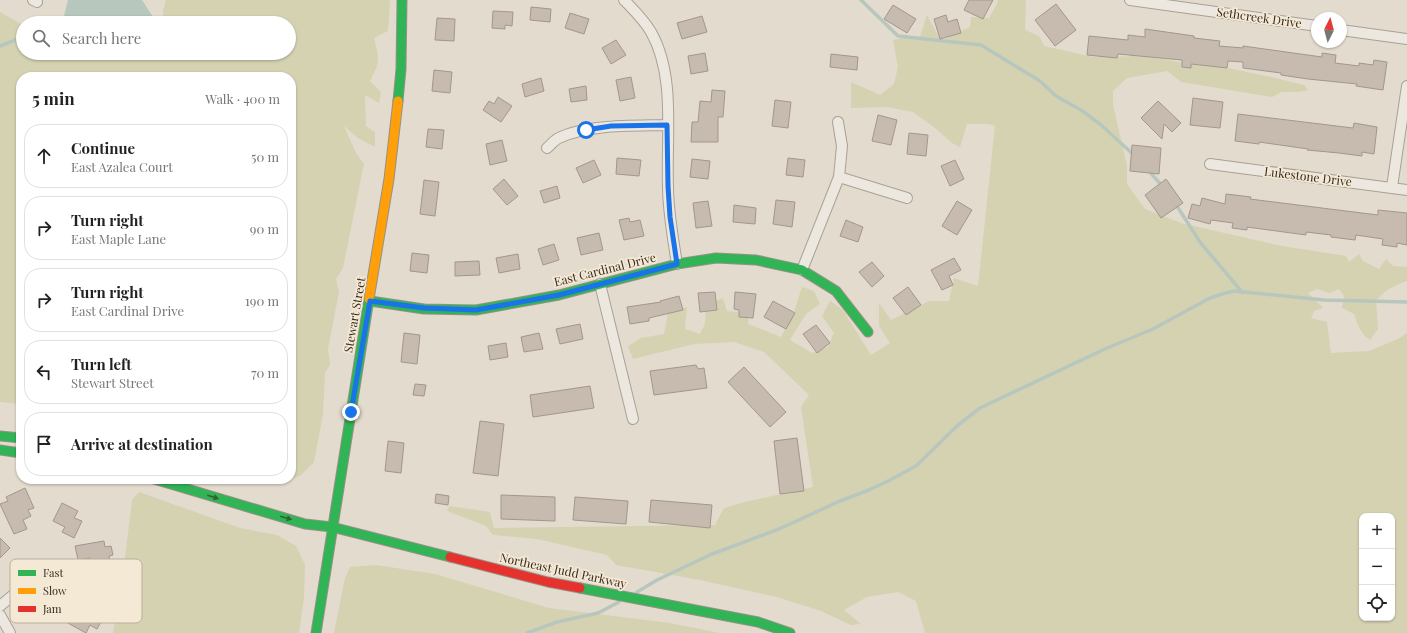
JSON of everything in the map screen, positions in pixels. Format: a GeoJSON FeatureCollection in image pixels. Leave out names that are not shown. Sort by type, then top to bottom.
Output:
{"type":"FeatureCollection","features":[{"type":"Feature","properties":{"kind":"main road","name":"Stewart Street"},"geometry":{"type":"LineString","coordinates":[[316,633],[391,163],[401,69],[402,0]]}},
{"type":"Feature","properties":{"kind":"main road","name":"East Cardinal Drive"},"geometry":{"type":"LineString","coordinates":[[370,301],[424,308],[476,310],[559,295],[677,264],[716,258],[756,260],[802,270],[836,291],[868,332]]}},
{"type":"Feature","properties":{"kind":"main road"},"geometry":{"type":"LineString","coordinates":[[0,436],[16,438]]}},
{"type":"Feature","properties":{"kind":"main road"},"geometry":{"type":"LineString","coordinates":[[0,450],[16,452]]}},
{"type":"Feature","properties":{"kind":"main road","name":"Northeast Judd Parkway"},"geometry":{"type":"LineString","coordinates":[[171,484],[305,524],[332,527],[548,582],[758,622],[790,633]]}},
{"type":"Feature","properties":{"kind":"main road","name":"Northeast Judd Parkway"},"geometry":{"type":"LineString","coordinates":[[307,514],[332,527]]}},
{"type":"Feature","properties":{"kind":"street"},"geometry":{"type":"LineString","coordinates":[[624,0],[641,18],[652,33],[663,62],[667,80],[668,186],[670,217],[677,264]]}},
{"type":"Feature","properties":{"kind":"street","name":"Sethcreek Drive"},"geometry":{"type":"LineString","coordinates":[[1130,0],[1311,25]]}},
{"type":"Feature","properties":{"kind":"street"},"geometry":{"type":"LineString","coordinates":[[1347,31],[1407,39]]}},
{"type":"Feature","properties":{"kind":"street"},"geometry":{"type":"LineString","coordinates":[[1392,187],[1407,86]]}},
{"type":"Feature","properties":{"kind":"street"},"geometry":{"type":"LineString","coordinates":[[802,270],[839,177],[842,146],[838,122]]}},
{"type":"Feature","properties":{"kind":"street"},"geometry":{"type":"LineString","coordinates":[[547,148],[558,138],[586,130],[611,126],[667,125]]}},
{"type":"Feature","properties":{"kind":"street","name":"Lukestone Drive"},"geometry":{"type":"LineString","coordinates":[[1210,164],[1407,190]]}},
{"type":"Feature","properties":{"kind":"street"},"geometry":{"type":"LineString","coordinates":[[839,177],[907,198]]}},
{"type":"Feature","properties":{"kind":"street"},"geometry":{"type":"LineString","coordinates":[[600,284],[633,419]]}},
{"type":"Feature","properties":{"kind":"street"},"geometry":{"type":"LineString","coordinates":[[0,606],[10,598]]}},
{"type":"Feature","properties":{"kind":"street"},"geometry":{"type":"LineString","coordinates":[[0,615],[10,633]]}},
{"type":"Feature","properties":{"kind":"shaded area"},"geometry":{"type":"Polygon","coordinates":[[[68,0],[142,0],[152,16],[64,16],[68,0]]]}},
{"type":"Feature","properties":{"kind":"shaded area"},"geometry":{"type":"Polygon","coordinates":[[[166,0],[390,0],[388,31],[374,38],[378,60],[376,69],[370,81],[381,92],[379,103],[365,95],[366,126],[375,132],[375,147],[358,138],[344,126],[356,153],[364,164],[343,268],[336,279],[339,292],[328,349],[330,365],[325,373],[323,414],[314,462],[300,476],[296,477],[296,72],[16,72],[16,404],[0,402],[0,12],[16,21],[16,60],[296,60],[296,16],[163,16],[163,11],[166,0]]]}},
{"type":"Feature","properties":{"kind":"shaded area"},"geometry":{"type":"Polygon","coordinates":[[[997,0],[1026,0],[1025,30],[1039,36],[1044,46],[1093,57],[1135,56],[1163,59],[1193,65],[1228,68],[1304,85],[1308,90],[1298,92],[1282,92],[1272,97],[1181,82],[1167,71],[1127,78],[1113,91],[1113,105],[1127,166],[1127,184],[1145,209],[1181,223],[1282,246],[1346,256],[1349,262],[1359,254],[1363,261],[1379,269],[1386,259],[1393,266],[1407,267],[1407,281],[1382,294],[1376,301],[1378,329],[1370,340],[1362,332],[1354,314],[1342,308],[1344,296],[1339,289],[1329,293],[1317,289],[1308,293],[1323,308],[1314,311],[1311,318],[1327,322],[1331,353],[1369,351],[1398,339],[1407,333],[1407,633],[925,633],[916,601],[898,592],[867,597],[844,610],[861,624],[851,625],[821,611],[777,597],[700,580],[616,565],[607,555],[537,539],[493,535],[486,526],[447,511],[449,506],[490,512],[494,528],[715,525],[724,508],[813,487],[801,407],[809,395],[764,352],[734,342],[694,344],[633,359],[628,346],[641,338],[664,334],[668,313],[687,307],[685,329],[700,334],[705,324],[706,309],[713,302],[723,298],[727,311],[749,313],[748,324],[781,337],[793,315],[802,287],[814,291],[820,304],[806,314],[790,340],[812,353],[828,347],[834,333],[822,316],[830,301],[843,310],[871,355],[890,343],[879,326],[879,303],[891,320],[929,301],[949,301],[954,278],[978,286],[995,126],[988,124],[967,124],[960,147],[952,143],[913,112],[887,107],[851,108],[851,82],[880,95],[894,84],[898,67],[893,40],[906,37],[919,40],[927,15],[941,41],[970,27],[971,17],[989,18],[998,2],[997,0]]]}},
{"type":"Feature","properties":{"kind":"shaded area"},"geometry":{"type":"Polygon","coordinates":[[[139,492],[240,528],[277,535],[296,546],[305,565],[304,597],[299,633],[113,633],[115,623],[142,623],[142,559],[125,559],[132,500],[139,492]]]}},
{"type":"Feature","properties":{"kind":"shaded area"},"geometry":{"type":"Polygon","coordinates":[[[376,565],[435,574],[549,608],[670,623],[720,633],[334,633],[345,578],[350,567],[376,565]]]}},
{"type":"Feature","properties":{"kind":"building"},"geometry":{"type":"Polygon","coordinates":[[[969,0],[993,0],[983,19],[964,10],[969,0]]]}},
{"type":"Feature","properties":{"kind":"building"},"geometry":{"type":"Polygon","coordinates":[[[1056,4],[1076,30],[1055,46],[1035,20],[1056,4]]]}},
{"type":"Feature","properties":{"kind":"building"},"geometry":{"type":"Polygon","coordinates":[[[893,5],[916,19],[907,33],[884,19],[893,5]]]}},
{"type":"Feature","properties":{"kind":"building"},"geometry":{"type":"Polygon","coordinates":[[[531,7],[551,9],[550,22],[530,20],[531,7]]]}},
{"type":"Feature","properties":{"kind":"building"},"geometry":{"type":"Polygon","coordinates":[[[493,11],[513,12],[512,26],[505,25],[505,29],[492,28],[493,11]]]}},
{"type":"Feature","properties":{"kind":"building"},"geometry":{"type":"Polygon","coordinates":[[[570,13],[589,19],[584,34],[565,28],[570,13]]]}},
{"type":"Feature","properties":{"kind":"building"},"geometry":{"type":"Polygon","coordinates":[[[946,15],[948,22],[957,19],[961,33],[940,39],[934,19],[946,15]]]}},
{"type":"Feature","properties":{"kind":"building"},"geometry":{"type":"Polygon","coordinates":[[[702,16],[707,32],[682,39],[677,23],[702,16]]]}},
{"type":"Feature","properties":{"kind":"building"},"geometry":{"type":"Polygon","coordinates":[[[437,18],[455,19],[454,41],[435,40],[437,18]]]}},
{"type":"Feature","properties":{"kind":"building"},"geometry":{"type":"Polygon","coordinates":[[[1145,29],[1220,41],[1219,46],[1243,48],[1243,46],[1322,57],[1322,53],[1336,55],[1335,63],[1359,66],[1359,63],[1373,65],[1374,60],[1387,62],[1383,90],[1356,86],[1357,84],[1308,79],[1281,75],[1281,73],[1243,68],[1243,62],[1228,61],[1227,68],[1191,64],[1191,68],[1182,67],[1182,60],[1118,54],[1117,58],[1087,55],[1089,36],[1128,40],[1128,35],[1145,37],[1145,29]]]}},
{"type":"Feature","properties":{"kind":"building"},"geometry":{"type":"Polygon","coordinates":[[[616,40],[626,55],[611,64],[602,48],[616,40]]]}},
{"type":"Feature","properties":{"kind":"building"},"geometry":{"type":"Polygon","coordinates":[[[705,53],[708,71],[691,74],[688,56],[705,53]]]}},
{"type":"Feature","properties":{"kind":"building"},"geometry":{"type":"Polygon","coordinates":[[[831,54],[858,57],[857,70],[830,67],[831,54]]]}},
{"type":"Feature","properties":{"kind":"building"},"geometry":{"type":"Polygon","coordinates":[[[434,70],[452,72],[450,93],[432,91],[434,70]]]}},
{"type":"Feature","properties":{"kind":"building"},"geometry":{"type":"Polygon","coordinates":[[[631,77],[635,98],[620,101],[616,80],[631,77]]]}},
{"type":"Feature","properties":{"kind":"building"},"geometry":{"type":"Polygon","coordinates":[[[541,78],[544,91],[525,97],[522,84],[541,78]]]}},
{"type":"Feature","properties":{"kind":"building"},"geometry":{"type":"Polygon","coordinates":[[[586,86],[587,100],[571,102],[569,89],[586,86]]]}},
{"type":"Feature","properties":{"kind":"building"},"geometry":{"type":"Polygon","coordinates":[[[712,90],[725,91],[723,117],[718,117],[718,142],[691,142],[692,122],[698,122],[700,101],[711,102],[712,90]]]}},
{"type":"Feature","properties":{"kind":"building"},"geometry":{"type":"Polygon","coordinates":[[[498,97],[512,106],[501,122],[483,110],[489,101],[494,104],[498,97]]]}},
{"type":"Feature","properties":{"kind":"building"},"geometry":{"type":"Polygon","coordinates":[[[1193,98],[1223,102],[1220,128],[1190,125],[1193,98]]]}},
{"type":"Feature","properties":{"kind":"building"},"geometry":{"type":"Polygon","coordinates":[[[775,100],[791,102],[788,128],[772,126],[775,100]]]}},
{"type":"Feature","properties":{"kind":"building"},"geometry":{"type":"Polygon","coordinates":[[[1158,101],[1181,123],[1172,132],[1164,124],[1162,139],[1141,118],[1158,101]]]}},
{"type":"Feature","properties":{"kind":"building"},"geometry":{"type":"Polygon","coordinates":[[[1238,114],[1353,128],[1354,123],[1377,127],[1374,154],[1362,152],[1362,156],[1307,150],[1308,149],[1259,142],[1259,144],[1235,141],[1238,114]]]}},
{"type":"Feature","properties":{"kind":"building"},"geometry":{"type":"Polygon","coordinates":[[[878,115],[897,120],[891,145],[872,141],[878,115]]]}},
{"type":"Feature","properties":{"kind":"building"},"geometry":{"type":"Polygon","coordinates":[[[428,129],[444,130],[442,149],[426,147],[428,129]]]}},
{"type":"Feature","properties":{"kind":"building"},"geometry":{"type":"Polygon","coordinates":[[[909,133],[928,135],[926,156],[907,154],[909,133]]]}},
{"type":"Feature","properties":{"kind":"building"},"geometry":{"type":"Polygon","coordinates":[[[502,140],[507,161],[490,165],[486,144],[502,140]]]}},
{"type":"Feature","properties":{"kind":"building"},"geometry":{"type":"Polygon","coordinates":[[[1132,145],[1161,148],[1159,174],[1130,171],[1132,145]]]}},
{"type":"Feature","properties":{"kind":"building"},"geometry":{"type":"Polygon","coordinates":[[[617,158],[641,160],[639,176],[616,174],[617,158]]]}},
{"type":"Feature","properties":{"kind":"building"},"geometry":{"type":"Polygon","coordinates":[[[788,158],[805,160],[803,177],[786,175],[788,158]]]}},
{"type":"Feature","properties":{"kind":"building"},"geometry":{"type":"Polygon","coordinates":[[[692,159],[710,161],[708,179],[690,177],[692,159]]]}},
{"type":"Feature","properties":{"kind":"building"},"geometry":{"type":"Polygon","coordinates":[[[594,160],[601,175],[583,183],[576,168],[594,160]]]}},
{"type":"Feature","properties":{"kind":"building"},"geometry":{"type":"Polygon","coordinates":[[[955,160],[964,179],[950,186],[941,166],[955,160]]]}},
{"type":"Feature","properties":{"kind":"building"},"geometry":{"type":"Polygon","coordinates":[[[504,179],[518,196],[507,205],[493,189],[504,179]]]}},
{"type":"Feature","properties":{"kind":"building"},"geometry":{"type":"Polygon","coordinates":[[[1166,179],[1183,203],[1161,218],[1145,195],[1166,179]]]}},
{"type":"Feature","properties":{"kind":"building"},"geometry":{"type":"Polygon","coordinates":[[[424,180],[439,182],[435,216],[420,214],[424,180]]]}},
{"type":"Feature","properties":{"kind":"building"},"geometry":{"type":"Polygon","coordinates":[[[557,186],[560,198],[544,203],[540,191],[557,186]]]}},
{"type":"Feature","properties":{"kind":"building"},"geometry":{"type":"Polygon","coordinates":[[[1226,194],[1251,197],[1250,199],[1378,215],[1378,210],[1407,213],[1407,245],[1397,243],[1397,247],[1382,245],[1383,239],[1356,235],[1355,240],[1306,232],[1306,235],[1247,227],[1247,230],[1232,228],[1233,223],[1211,220],[1210,224],[1188,218],[1192,204],[1200,206],[1202,198],[1225,204],[1226,194]]]}},
{"type":"Feature","properties":{"kind":"building"},"geometry":{"type":"Polygon","coordinates":[[[776,200],[795,202],[792,227],[773,224],[776,200]]]}},
{"type":"Feature","properties":{"kind":"building"},"geometry":{"type":"Polygon","coordinates":[[[708,201],[712,226],[696,228],[693,203],[708,201]]]}},
{"type":"Feature","properties":{"kind":"building"},"geometry":{"type":"Polygon","coordinates":[[[957,201],[972,210],[957,235],[942,226],[957,201]]]}},
{"type":"Feature","properties":{"kind":"building"},"geometry":{"type":"Polygon","coordinates":[[[734,205],[756,208],[755,224],[733,222],[734,205]]]}},
{"type":"Feature","properties":{"kind":"building"},"geometry":{"type":"Polygon","coordinates":[[[629,218],[630,222],[640,220],[644,236],[624,240],[619,220],[629,218]]]}},
{"type":"Feature","properties":{"kind":"building"},"geometry":{"type":"Polygon","coordinates":[[[846,220],[863,227],[858,242],[840,236],[846,220]]]}},
{"type":"Feature","properties":{"kind":"building"},"geometry":{"type":"Polygon","coordinates":[[[599,233],[603,250],[581,255],[577,238],[599,233]]]}},
{"type":"Feature","properties":{"kind":"building"},"geometry":{"type":"Polygon","coordinates":[[[554,244],[559,260],[543,265],[538,249],[554,244]]]}},
{"type":"Feature","properties":{"kind":"building"},"geometry":{"type":"Polygon","coordinates":[[[412,253],[429,255],[427,273],[410,271],[412,253]]]}},
{"type":"Feature","properties":{"kind":"building"},"geometry":{"type":"Polygon","coordinates":[[[518,254],[520,269],[499,273],[496,258],[518,254]]]}},
{"type":"Feature","properties":{"kind":"building"},"geometry":{"type":"Polygon","coordinates":[[[954,258],[961,270],[949,276],[953,285],[942,290],[931,270],[954,258]]]}},
{"type":"Feature","properties":{"kind":"building"},"geometry":{"type":"Polygon","coordinates":[[[479,261],[480,275],[455,276],[455,262],[479,261]]]}},
{"type":"Feature","properties":{"kind":"building"},"geometry":{"type":"Polygon","coordinates":[[[872,262],[884,276],[872,287],[859,272],[872,262]]]}},
{"type":"Feature","properties":{"kind":"building"},"geometry":{"type":"Polygon","coordinates":[[[908,287],[921,305],[906,315],[893,298],[908,287]]]}},
{"type":"Feature","properties":{"kind":"building"},"geometry":{"type":"Polygon","coordinates":[[[715,292],[717,310],[700,312],[698,293],[715,292]]]}},
{"type":"Feature","properties":{"kind":"building"},"geometry":{"type":"Polygon","coordinates":[[[735,292],[756,294],[753,318],[739,317],[739,310],[734,309],[735,292]]]}},
{"type":"Feature","properties":{"kind":"building"},"geometry":{"type":"Polygon","coordinates":[[[679,296],[683,310],[649,318],[649,321],[630,324],[627,307],[661,302],[660,301],[679,296]]]}},
{"type":"Feature","properties":{"kind":"building"},"geometry":{"type":"Polygon","coordinates":[[[773,301],[795,313],[786,329],[764,317],[773,301]]]}},
{"type":"Feature","properties":{"kind":"building"},"geometry":{"type":"Polygon","coordinates":[[[580,324],[583,339],[560,344],[556,329],[580,324]]]}},
{"type":"Feature","properties":{"kind":"building"},"geometry":{"type":"Polygon","coordinates":[[[816,325],[830,343],[817,353],[803,334],[816,325]]]}},
{"type":"Feature","properties":{"kind":"building"},"geometry":{"type":"Polygon","coordinates":[[[404,333],[420,335],[417,364],[401,362],[404,333]]]}},
{"type":"Feature","properties":{"kind":"building"},"geometry":{"type":"Polygon","coordinates":[[[539,333],[543,349],[524,352],[521,337],[539,333]]]}},
{"type":"Feature","properties":{"kind":"building"},"geometry":{"type":"Polygon","coordinates":[[[506,343],[508,357],[490,360],[488,346],[506,343]]]}},
{"type":"Feature","properties":{"kind":"building"},"geometry":{"type":"Polygon","coordinates":[[[696,365],[698,369],[704,368],[707,388],[654,395],[650,371],[696,365]]]}},
{"type":"Feature","properties":{"kind":"building"},"geometry":{"type":"Polygon","coordinates":[[[744,367],[786,412],[770,427],[728,382],[744,367]]]}},
{"type":"Feature","properties":{"kind":"building"},"geometry":{"type":"Polygon","coordinates":[[[415,384],[426,385],[424,396],[413,395],[415,384]]]}},
{"type":"Feature","properties":{"kind":"building"},"geometry":{"type":"Polygon","coordinates":[[[590,386],[594,408],[533,417],[530,395],[590,386]]]}},
{"type":"Feature","properties":{"kind":"building"},"geometry":{"type":"Polygon","coordinates":[[[480,421],[504,424],[498,476],[473,473],[480,421]]]}},
{"type":"Feature","properties":{"kind":"building"},"geometry":{"type":"Polygon","coordinates":[[[797,438],[804,491],[780,494],[774,441],[797,438]]]}},
{"type":"Feature","properties":{"kind":"building"},"geometry":{"type":"Polygon","coordinates":[[[388,441],[404,443],[401,473],[385,471],[388,441]]]}},
{"type":"Feature","properties":{"kind":"building"},"geometry":{"type":"Polygon","coordinates":[[[25,488],[34,508],[28,510],[31,516],[23,520],[27,529],[14,534],[0,504],[8,501],[6,497],[25,488]]]}},
{"type":"Feature","properties":{"kind":"building"},"geometry":{"type":"Polygon","coordinates":[[[436,494],[449,496],[448,505],[435,503],[436,494]]]}},
{"type":"Feature","properties":{"kind":"building"},"geometry":{"type":"Polygon","coordinates":[[[501,495],[555,497],[555,521],[501,519],[501,495]]]}},
{"type":"Feature","properties":{"kind":"building"},"geometry":{"type":"Polygon","coordinates":[[[575,497],[628,501],[626,524],[573,520],[575,497]]]}},
{"type":"Feature","properties":{"kind":"building"},"geometry":{"type":"Polygon","coordinates":[[[651,500],[712,505],[710,528],[649,522],[651,500]]]}},
{"type":"Feature","properties":{"kind":"building"},"geometry":{"type":"Polygon","coordinates":[[[62,503],[78,511],[74,518],[82,521],[74,538],[62,532],[65,527],[53,521],[62,503]]]}},
{"type":"Feature","properties":{"kind":"building"},"geometry":{"type":"Polygon","coordinates":[[[0,538],[10,548],[0,558],[0,538]]]}},
{"type":"Feature","properties":{"kind":"building"},"geometry":{"type":"Polygon","coordinates":[[[104,541],[105,547],[111,546],[113,555],[109,556],[110,559],[78,559],[75,546],[104,541]]]}},
{"type":"Feature","properties":{"kind":"building"},"geometry":{"type":"Polygon","coordinates":[[[68,623],[100,623],[97,629],[90,625],[86,633],[68,623]]]}},
{"type":"Feature","properties":{"kind":"waterway"},"geometry":{"type":"LineString","coordinates":[[861,0],[898,36],[981,45],[1040,81],[1056,96],[1081,110],[1100,124],[1135,156]]}},
{"type":"Feature","properties":{"kind":"waterway"},"geometry":{"type":"LineString","coordinates":[[0,46],[16,40]]}},
{"type":"Feature","properties":{"kind":"waterway"},"geometry":{"type":"LineString","coordinates":[[1149,171],[1163,187]]}},
{"type":"Feature","properties":{"kind":"waterway"},"geometry":{"type":"LineString","coordinates":[[1175,203],[1200,242],[1242,292]]}},
{"type":"Feature","properties":{"kind":"waterway"},"geometry":{"type":"LineString","coordinates":[[637,592],[657,580],[712,554],[779,529],[890,480],[916,466],[958,425],[980,408],[1107,348],[1153,329],[1208,299],[1234,291],[1324,300],[1407,302]]}},
{"type":"Feature","properties":{"kind":"waterway"},"geometry":{"type":"LineString","coordinates":[[527,633],[557,622],[598,613],[619,602]]}},
{"type":"Feature","properties":{"kind":"traffic: fast"},"geometry":{"type":"LineString","coordinates":[[398,101],[401,69],[402,0]]}},
{"type":"Feature","properties":{"kind":"traffic: fast"},"geometry":{"type":"LineString","coordinates":[[370,301],[424,309],[476,310],[559,295],[677,264],[716,258],[756,260],[802,270],[836,291],[868,332]]}},
{"type":"Feature","properties":{"kind":"traffic: fast"},"geometry":{"type":"LineString","coordinates":[[316,633],[369,299]]}},
{"type":"Feature","properties":{"kind":"traffic: fast"},"geometry":{"type":"LineString","coordinates":[[0,436],[16,438]]}},
{"type":"Feature","properties":{"kind":"traffic: fast"},"geometry":{"type":"LineString","coordinates":[[0,450],[16,452]]}},
{"type":"Feature","properties":{"kind":"traffic: fast"},"geometry":{"type":"LineString","coordinates":[[171,484],[305,524],[332,527],[450,557]]}},
{"type":"Feature","properties":{"kind":"traffic: fast"},"geometry":{"type":"LineString","coordinates":[[580,588],[758,622],[790,633]]}},
{"type":"Feature","properties":{"kind":"traffic: slow"},"geometry":{"type":"LineString","coordinates":[[369,299],[389,179],[398,101]]}},
{"type":"Feature","properties":{"kind":"traffic: jam"},"geometry":{"type":"LineString","coordinates":[[450,557],[548,582],[580,588]]}},
{"type":"Feature","properties":{"kind":"route"},"geometry":{"type":"LineString","coordinates":[[351,412],[370,301],[424,308],[476,310],[559,295],[677,264],[670,217],[667,125],[611,126],[586,130]]}}]}
